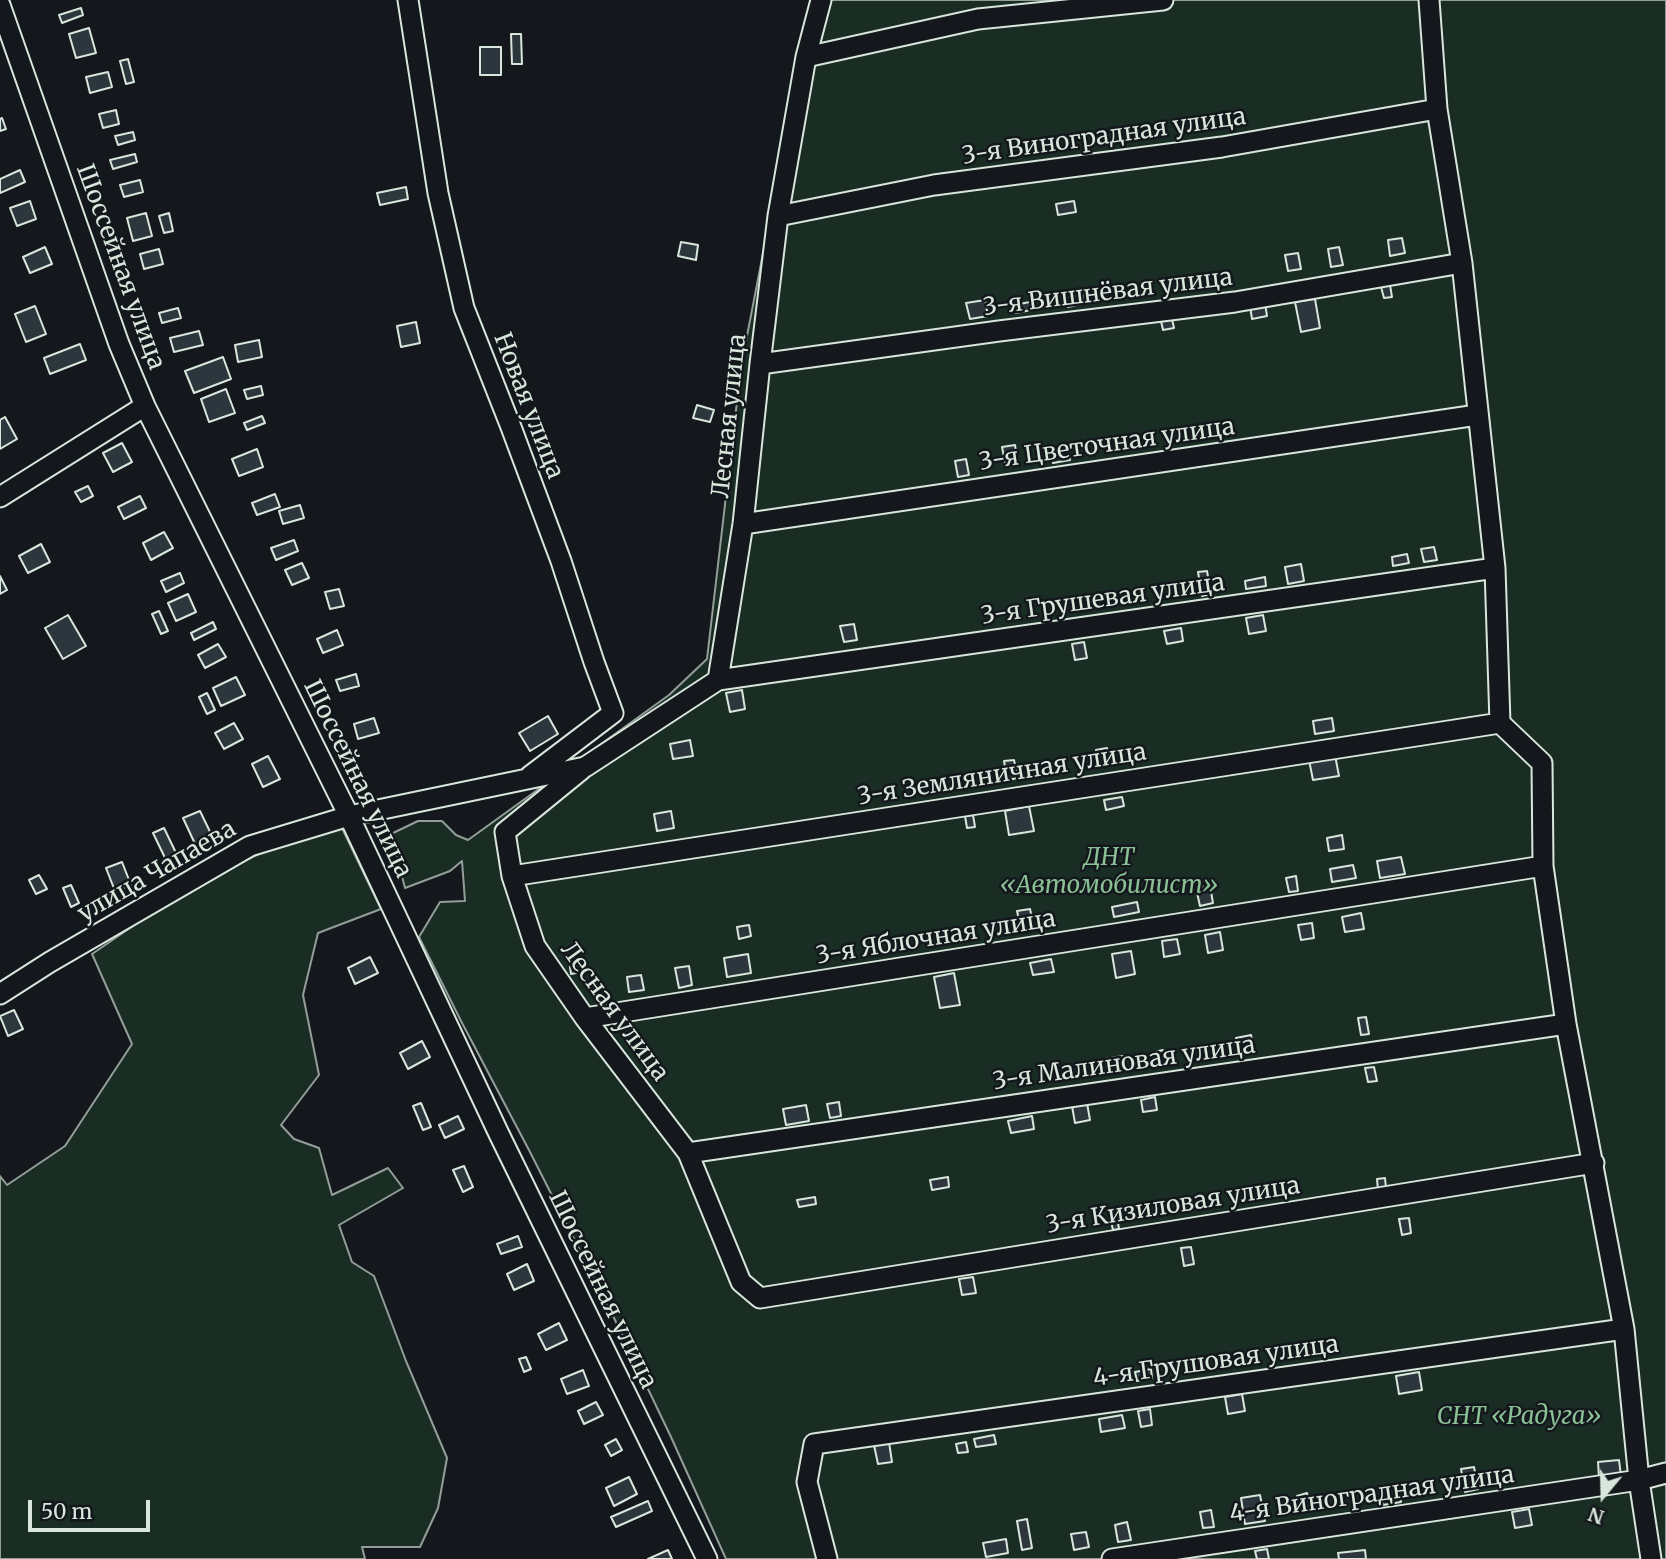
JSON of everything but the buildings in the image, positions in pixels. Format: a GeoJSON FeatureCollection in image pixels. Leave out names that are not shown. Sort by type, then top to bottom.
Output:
{"type":"FeatureCollection","features":[{"type":"Feature","properties":{"kind":"street","name":"Новая улица"},"geometry":{"type":"LineString","coordinates":[[408,0],[438,193],[464,308],[561,561],[613,713],[525,779]]}},
{"type":"Feature","properties":{"kind":"street","name":"Лесная улица"},"geometry":{"type":"LineString","coordinates":[[760,1297],[741,1282],[688,1153],[585,1018],[535,946],[512,876],[505,832],[585,767],[719,680],[743,524],[778,216],[806,57],[821,0]]}},
{"type":"Feature","properties":{"kind":"street"},"geometry":{"type":"LineString","coordinates":[[806,57],[978,19],[1163,0]]}},
{"type":"Feature","properties":{"kind":"street"},"geometry":{"type":"LineString","coordinates":[[1429,0],[1437,109],[1462,262],[1495,568],[1500,723],[1542,763],[1542,866],[1566,1024],[1624,1329],[1639,1480],[1651,1559]]}},
{"type":"Feature","properties":{"kind":"street","name":"Шоссейная улица"},"geometry":{"type":"LineString","coordinates":[[0,5],[119,345],[145,406],[349,816],[499,1134],[707,1559]]}},
{"type":"Feature","properties":{"kind":"street","name":"3-я Виноградная улица"},"geometry":{"type":"LineString","coordinates":[[778,216],[934,185],[1222,147],[1437,109]]}},
{"type":"Feature","properties":{"kind":"street","name":"3-я Вишнёвая улица"},"geometry":{"type":"LineString","coordinates":[[760,364],[1235,302],[1462,262]]}},
{"type":"Feature","properties":{"kind":"street"},"geometry":{"type":"LineString","coordinates":[[0,497],[145,406]]}},
{"type":"Feature","properties":{"kind":"street","name":"3-я Цветочная улица"},"geometry":{"type":"LineString","coordinates":[[743,524],[1477,415]]}},
{"type":"Feature","properties":{"kind":"street","name":"3-я Грушевая улица"},"geometry":{"type":"LineString","coordinates":[[719,680],[1495,568]]}},
{"type":"Feature","properties":{"kind":"street","name":"3-я Земляничная улица"},"geometry":{"type":"LineString","coordinates":[[512,876],[1500,723]]}},
{"type":"Feature","properties":{"kind":"street","name":"Лесная улица"},"geometry":{"type":"LineString","coordinates":[[349,816],[585,767]]}},
{"type":"Feature","properties":{"kind":"street","name":"улица Чапаева"},"geometry":{"type":"LineString","coordinates":[[0,994],[250,846],[349,816]]}},
{"type":"Feature","properties":{"kind":"street","name":"3-я Яблочная улица"},"geometry":{"type":"LineString","coordinates":[[585,1018],[1542,866]]}},
{"type":"Feature","properties":{"kind":"street","name":"3-я Малиновая улица"},"geometry":{"type":"LineString","coordinates":[[688,1153],[1566,1024]]}},
{"type":"Feature","properties":{"kind":"street","name":"3-я Кизиловая улица"},"geometry":{"type":"LineString","coordinates":[[760,1297],[1594,1163]]}},
{"type":"Feature","properties":{"kind":"street","name":"4-я Грушовая улица"},"geometry":{"type":"LineString","coordinates":[[827,1559],[807,1482],[814,1444],[1624,1329]]}},
{"type":"Feature","properties":{"kind":"street","name":"4-я Виноградная улица"},"geometry":{"type":"LineString","coordinates":[[1112,1559],[1639,1480],[1666,1473]]}},
{"type":"Feature","properties":{"kind":"green space","name":"ДНТ «Автомобилист»"},"geometry":{"type":"Polygon","coordinates":[[[812,0],[1666,0],[1666,1559],[726,1559],[614,1318],[419,937],[440,902],[465,901],[462,861],[450,871],[405,888],[391,834],[418,821],[442,821],[456,835],[468,840],[669,695],[707,659],[741,367],[812,0]]]}},
{"type":"Feature","properties":{"kind":"green space"},"geometry":{"type":"Polygon","coordinates":[[[342,828],[381,909],[318,933],[303,995],[319,1075],[281,1125],[294,1139],[319,1148],[332,1195],[388,1168],[403,1188],[339,1225],[352,1262],[374,1276],[447,1458],[438,1508],[420,1547],[362,1547],[365,1559],[0,1559],[0,1176],[7,1185],[65,1146],[132,1044],[92,954],[190,887],[265,851],[342,828]]]}},
{"type":"Feature","properties":{"kind":"park label","name":"СНТ «Радуга»"},"geometry":{"type":"Point","coordinates":[1519,1417]}}]}
